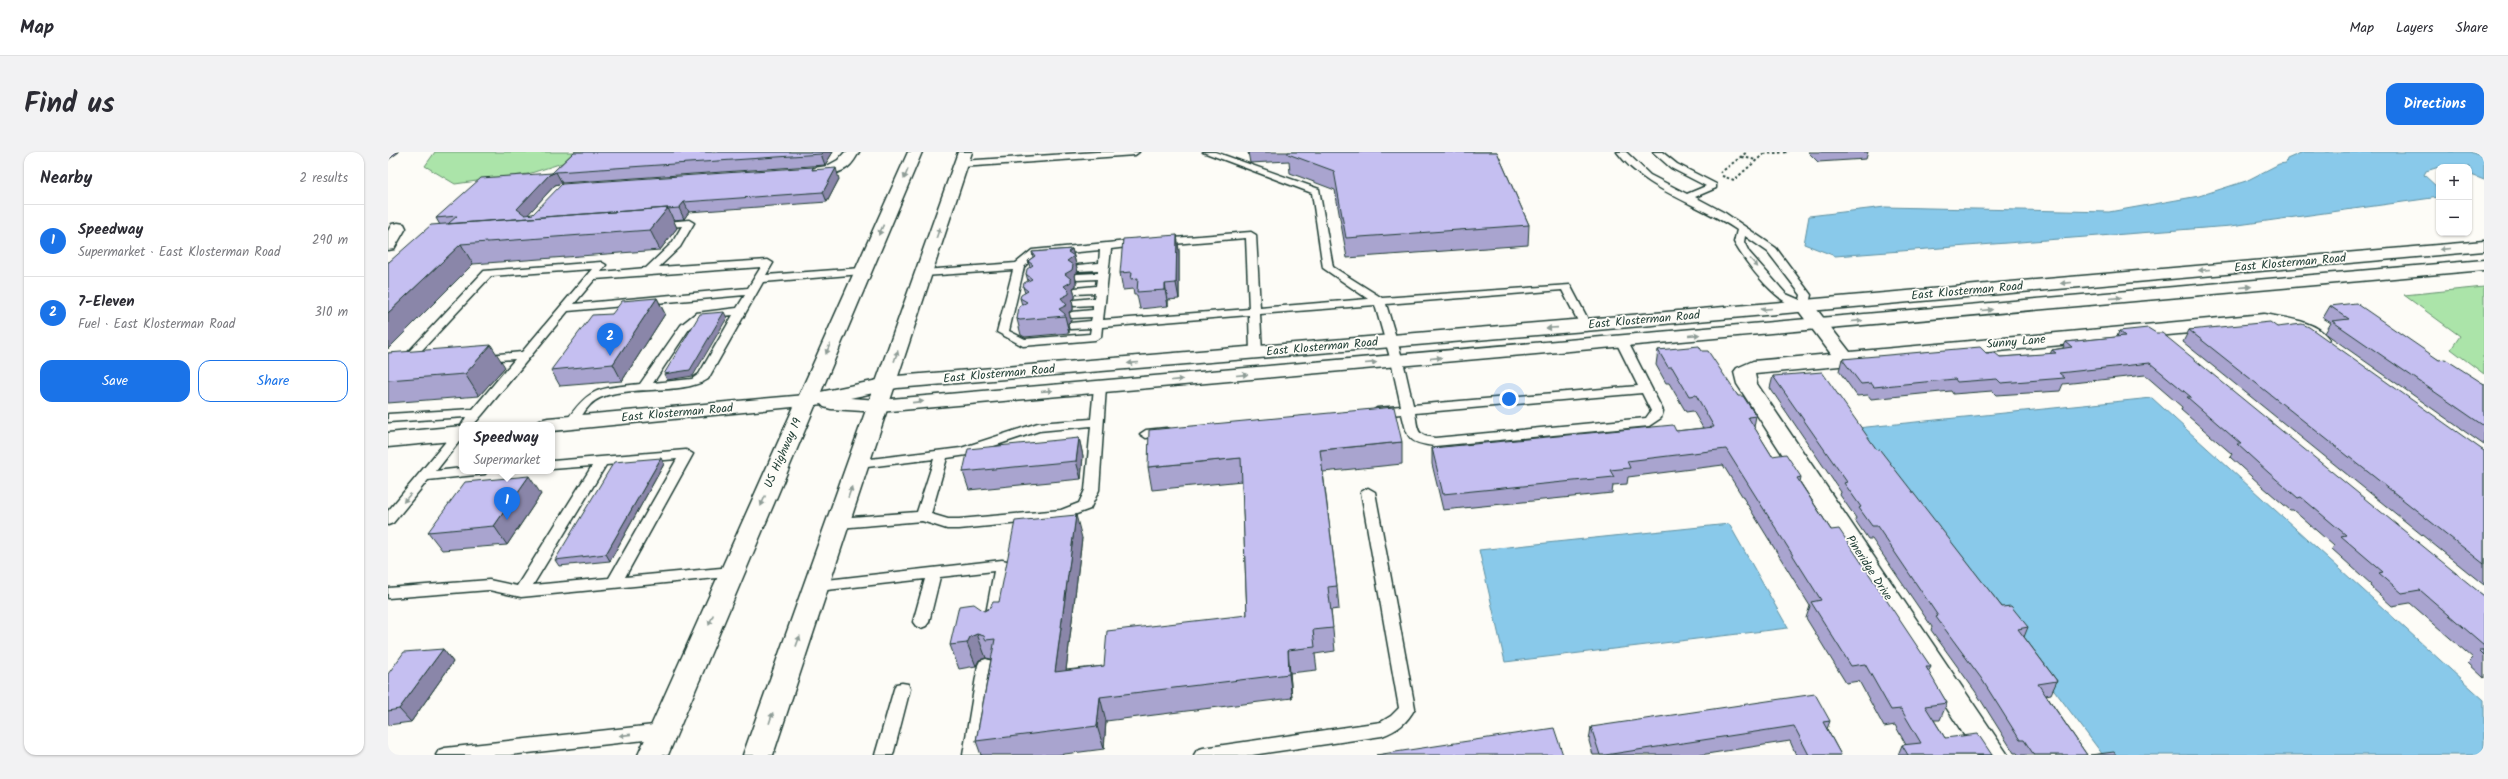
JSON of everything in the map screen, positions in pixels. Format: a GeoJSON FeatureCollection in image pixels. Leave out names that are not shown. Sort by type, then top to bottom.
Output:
{"type":"FeatureCollection","features":[{"type":"Feature","properties":{"kind":"main road"},"geometry":{"type":"LineString","coordinates":[[794,174],[831,170],[846,164],[852,152]]}},
{"type":"Feature","properties":{"kind":"main road","name":"US Highway 19"},"geometry":{"type":"LineString","coordinates":[[653,755],[915,152]]}},
{"type":"Feature","properties":{"kind":"main road"},"geometry":{"type":"LineString","coordinates":[[758,755],[818,586],[963,158]]}},
{"type":"Feature","properties":{"kind":"main road"},"geometry":{"type":"LineString","coordinates":[[388,244],[398,228]]}},
{"type":"Feature","properties":{"kind":"main road","name":"East Klosterman Road"},"geometry":{"type":"LineString","coordinates":[[555,424],[806,401],[887,384],[1585,325],[2484,246]]}},
{"type":"Feature","properties":{"kind":"main road","name":"East Klosterman Road"},"geometry":{"type":"LineString","coordinates":[[806,401],[879,406],[1819,325],[2484,265]]}},
{"type":"Feature","properties":{"kind":"main road"},"geometry":{"type":"LineString","coordinates":[[1804,306],[1844,358]]}},
{"type":"Feature","properties":{"kind":"main road","name":"Sunny Lane"},"geometry":{"type":"LineString","coordinates":[[1745,380],[1744,372],[1753,367],[2264,320],[2298,326],[2336,351]]}},
{"type":"Feature","properties":{"kind":"main road"},"geometry":{"type":"LineString","coordinates":[[2154,330],[2179,350]]}},
{"type":"Feature","properties":{"kind":"main road","name":"Pineridge Drive"},"geometry":{"type":"LineString","coordinates":[[1745,380],[1993,755]]}},
{"type":"Feature","properties":{"kind":"main road"},"geometry":{"type":"LineString","coordinates":[[388,440],[459,430]]}},
{"type":"Feature","properties":{"kind":"lane"},"geometry":{"type":"LineString","coordinates":[[963,158],[1135,152]]}},
{"type":"Feature","properties":{"kind":"lane"},"geometry":{"type":"LineString","coordinates":[[1207,152],[1316,191],[1328,268],[1380,302],[1392,341],[1413,434],[1419,440],[1435,442],[1649,422],[1657,415],[1646,389],[1622,342]]}},
{"type":"Feature","properties":{"kind":"lane"},"geometry":{"type":"LineString","coordinates":[[1621,152],[1647,177],[1726,218],[1742,229],[1772,250],[1806,295],[1804,306],[1782,296],[1745,253],[1739,242],[1742,229]]}},
{"type":"Feature","properties":{"kind":"lane"},"geometry":{"type":"LineString","coordinates":[[1657,152],[1674,166],[1713,186],[1688,197]]}},
{"type":"Feature","properties":{"kind":"lane"},"geometry":{"type":"LineString","coordinates":[[650,226],[689,223],[676,245],[650,271]]}},
{"type":"Feature","properties":{"kind":"lane"},"geometry":{"type":"LineString","coordinates":[[1003,332],[1011,296],[1032,252],[1251,235],[1256,352]]}},
{"type":"Feature","properties":{"kind":"lane"},"geometry":{"type":"LineString","coordinates":[[1003,332],[1022,344],[1095,337],[1106,246]]}},
{"type":"Feature","properties":{"kind":"lane"},"geometry":{"type":"LineString","coordinates":[[571,423],[586,402],[603,392],[695,382],[704,376],[768,262],[592,276]]}},
{"type":"Feature","properties":{"kind":"lane"},"geometry":{"type":"LineString","coordinates":[[424,362],[403,363],[488,273],[601,266],[469,422]]}},
{"type":"Feature","properties":{"kind":"lane"},"geometry":{"type":"LineString","coordinates":[[758,279],[862,271]]}},
{"type":"Feature","properties":{"kind":"lane"},"geometry":{"type":"LineString","coordinates":[[1078,272],[1103,271]]}},
{"type":"Feature","properties":{"kind":"lane"},"geometry":{"type":"LineString","coordinates":[[924,273],[1021,275]]}},
{"type":"Feature","properties":{"kind":"lane"},"geometry":{"type":"LineString","coordinates":[[1071,321],[1097,318],[1254,312],[1566,286],[1585,325]]}},
{"type":"Feature","properties":{"kind":"lane"},"geometry":{"type":"LineString","coordinates":[[1076,291],[1100,289]]}},
{"type":"Feature","properties":{"kind":"lane"},"geometry":{"type":"LineString","coordinates":[[564,308],[751,291]]}},
{"type":"Feature","properties":{"kind":"lane"},"geometry":{"type":"LineString","coordinates":[[1011,296],[1023,295]]}},
{"type":"Feature","properties":{"kind":"lane"},"geometry":{"type":"LineString","coordinates":[[1074,303],[1099,301]]}},
{"type":"Feature","properties":{"kind":"lane"},"geometry":{"type":"LineString","coordinates":[[1008,309],[1020,308]]}},
{"type":"Feature","properties":{"kind":"lane"},"geometry":{"type":"LineString","coordinates":[[644,388],[685,327],[700,315],[741,310]]}},
{"type":"Feature","properties":{"kind":"lane"},"geometry":{"type":"LineString","coordinates":[[1005,321],[1018,320]]}},
{"type":"Feature","properties":{"kind":"lane"},"geometry":{"type":"LineString","coordinates":[[1003,332],[1022,330]]}},
{"type":"Feature","properties":{"kind":"lane"},"geometry":{"type":"LineString","coordinates":[[466,359],[526,355]]}},
{"type":"Feature","properties":{"kind":"lane"},"geometry":{"type":"LineString","coordinates":[[839,522],[923,516],[947,524],[959,524],[1063,514],[1085,506],[1092,490],[1100,387]]}},
{"type":"Feature","properties":{"kind":"lane"},"geometry":{"type":"LineString","coordinates":[[1368,413],[1646,389]]}},
{"type":"Feature","properties":{"kind":"lane"},"geometry":{"type":"LineString","coordinates":[[388,418],[478,412]]}},
{"type":"Feature","properties":{"kind":"lane"},"geometry":{"type":"LineString","coordinates":[[859,464],[971,450],[1019,432],[1038,427],[1097,422]]}},
{"type":"Feature","properties":{"kind":"lane"},"geometry":{"type":"LineString","coordinates":[[1146,434],[1177,431]]}},
{"type":"Feature","properties":{"kind":"lane"},"geometry":{"type":"LineString","coordinates":[[388,520],[459,434]]}},
{"type":"Feature","properties":{"kind":"lane"},"geometry":{"type":"LineString","coordinates":[[555,465],[686,454],[614,584]]}},
{"type":"Feature","properties":{"kind":"lane"},"geometry":{"type":"LineString","coordinates":[[923,516],[942,454]]}},
{"type":"Feature","properties":{"kind":"lane"},"geometry":{"type":"LineString","coordinates":[[521,592],[602,461]]}},
{"type":"Feature","properties":{"kind":"lane"},"geometry":{"type":"LineString","coordinates":[[425,476],[459,473]]}},
{"type":"Feature","properties":{"kind":"lane"},"geometry":{"type":"LineString","coordinates":[[1203,755],[1382,729],[1394,724],[1402,717],[1407,708],[1368,492]]}},
{"type":"Feature","properties":{"kind":"lane"},"geometry":{"type":"LineString","coordinates":[[818,586],[1002,565],[992,627]]}},
{"type":"Feature","properties":{"kind":"lane"},"geometry":{"type":"LineString","coordinates":[[388,594],[488,585],[521,592],[732,572]]}},
{"type":"Feature","properties":{"kind":"lane"},"geometry":{"type":"LineString","coordinates":[[921,622],[934,573]]}},
{"type":"Feature","properties":{"kind":"lane"},"geometry":{"type":"LineString","coordinates":[[972,755],[986,665]]}},
{"type":"Feature","properties":{"kind":"lane"},"geometry":{"type":"LineString","coordinates":[[884,755],[902,689]]}},
{"type":"Feature","properties":{"kind":"lane"},"geometry":{"type":"LineString","coordinates":[[445,755],[663,731]]}},
{"type":"Feature","properties":{"kind":"path"},"geometry":{"type":"LineString","coordinates":[[1718,174],[1747,152]]}},
{"type":"Feature","properties":{"kind":"path"},"geometry":{"type":"LineString","coordinates":[[1734,180],[1766,152]]}},
{"type":"Feature","properties":{"kind":"path"},"geometry":{"type":"LineString","coordinates":[[1764,154],[1787,152]]}},
{"type":"Feature","properties":{"kind":"path"},"geometry":{"type":"LineString","coordinates":[[1741,157],[1757,160]]}},
{"type":"Feature","properties":{"kind":"green space"},"geometry":{"type":"Polygon","coordinates":[[[435,152],[585,152],[578,158],[528,174],[455,184],[425,166],[435,152]]]}},
{"type":"Feature","properties":{"kind":"green space"},"geometry":{"type":"Polygon","coordinates":[[[2484,287],[2484,374],[2451,349],[2460,336],[2404,295],[2484,287]]]}},
{"type":"Feature","properties":{"kind":"water"},"geometry":{"type":"Polygon","coordinates":[[[2303,152],[2470,152],[2484,157],[2484,180],[2472,175],[2472,164],[2436,164],[2436,168],[2426,171],[2424,175],[2436,186],[2436,197],[2231,226],[1835,256],[1804,244],[1809,216],[1885,207],[2109,212],[2199,196],[2246,181],[2279,164],[2286,163],[2287,159],[2303,152]]]}},
{"type":"Feature","properties":{"kind":"water"},"geometry":{"type":"Polygon","coordinates":[[[2152,398],[2484,700],[2484,755],[2103,755],[1857,428],[2152,398]]]}},
{"type":"Feature","properties":{"kind":"water"},"geometry":{"type":"Polygon","coordinates":[[[1729,524],[1788,628],[1505,662],[1479,550],[1729,524]]]}},
{"type":"Feature","properties":{"kind":"building"},"geometry":{"type":"Polygon","coordinates":[[[574,152],[823,152],[821,154],[556,172],[549,175],[517,209],[525,215],[533,214],[562,184],[813,167],[812,170],[836,168],[823,192],[684,202],[679,208],[448,224],[457,216],[436,218],[481,178],[552,173],[574,152]]]}},
{"type":"Feature","properties":{"kind":"building"},"geometry":{"type":"Polygon","coordinates":[[[1288,152],[1497,152],[1529,225],[1346,238],[1334,171],[1288,154],[1288,152]]]}},
{"type":"Feature","properties":{"kind":"building"},"geometry":{"type":"Polygon","coordinates":[[[668,208],[650,230],[461,244],[388,313],[388,262],[431,225],[668,208]]]}},
{"type":"Feature","properties":{"kind":"building"},"geometry":{"type":"Polygon","coordinates":[[[1177,235],[1176,283],[1165,284],[1165,290],[1137,292],[1138,278],[1131,279],[1132,272],[1120,273],[1123,239],[1177,235]]]}},
{"type":"Feature","properties":{"kind":"building"},"geometry":{"type":"Polygon","coordinates":[[[1072,249],[1068,252],[1074,256],[1067,261],[1073,265],[1072,270],[1065,274],[1071,279],[1071,282],[1064,286],[1069,291],[1069,294],[1061,298],[1067,305],[1059,309],[1065,314],[1065,316],[1017,319],[1019,307],[1027,302],[1020,298],[1021,295],[1028,291],[1023,287],[1024,283],[1032,279],[1026,274],[1027,269],[1033,265],[1028,261],[1035,256],[1032,252],[1072,249]]]}},
{"type":"Feature","properties":{"kind":"building"},"geometry":{"type":"Polygon","coordinates":[[[657,298],[613,364],[551,370],[592,315],[612,314],[622,301],[657,298]]]}},
{"type":"Feature","properties":{"kind":"building"},"geometry":{"type":"Polygon","coordinates":[[[2356,303],[2439,360],[2445,359],[2484,384],[2484,426],[2332,321],[2349,319],[2330,306],[2356,303]]]}},
{"type":"Feature","properties":{"kind":"building"},"geometry":{"type":"Polygon","coordinates":[[[724,312],[690,370],[664,374],[700,314],[724,312]]]}},
{"type":"Feature","properties":{"kind":"building"},"geometry":{"type":"Polygon","coordinates":[[[2270,322],[2277,327],[2302,324],[2309,327],[2484,451],[2484,564],[2189,330],[2270,322]]]}},
{"type":"Feature","properties":{"kind":"building"},"geometry":{"type":"Polygon","coordinates":[[[2148,328],[2156,333],[2162,333],[2484,596],[2484,645],[2420,590],[2402,593],[2379,573],[2383,572],[2341,536],[2346,535],[2301,497],[2298,498],[2269,473],[2237,444],[2241,444],[2187,397],[2191,397],[2150,363],[2059,373],[2065,378],[2001,383],[1997,379],[1957,382],[1955,379],[1874,387],[1871,383],[1861,384],[1842,359],[1980,347],[1986,353],[1995,353],[2000,357],[2056,353],[2052,350],[2072,347],[2066,342],[2125,336],[2119,331],[2148,328]]]}},
{"type":"Feature","properties":{"kind":"building"},"geometry":{"type":"Polygon","coordinates":[[[491,345],[465,374],[388,380],[388,353],[491,345]]]}},
{"type":"Feature","properties":{"kind":"building"},"geometry":{"type":"Polygon","coordinates":[[[1699,346],[1702,351],[1708,351],[1738,396],[1743,396],[1756,416],[1748,417],[1772,456],[1786,454],[1801,477],[1797,478],[1831,530],[1839,529],[1931,667],[1926,667],[1947,703],[1925,706],[1945,738],[1978,734],[1992,755],[1908,755],[1902,745],[1921,743],[1901,709],[1891,710],[1865,664],[1851,666],[1811,602],[1821,600],[1726,449],[1627,461],[1630,468],[1610,470],[1614,477],[1443,494],[1432,448],[1673,425],[1676,431],[1714,427],[1696,395],[1689,396],[1672,367],[1668,367],[1658,350],[1699,346]]]}},
{"type":"Feature","properties":{"kind":"building"},"geometry":{"type":"Polygon","coordinates":[[[1822,372],[1877,450],[1880,450],[2002,607],[2011,606],[2028,627],[2018,629],[2057,681],[2038,684],[2087,755],[2034,755],[2024,740],[2020,740],[1981,678],[1936,617],[1938,616],[1877,526],[1872,526],[1859,508],[1861,507],[1844,483],[1847,482],[1773,376],[1822,372]]]}},
{"type":"Feature","properties":{"kind":"building"},"geometry":{"type":"Polygon","coordinates":[[[1394,407],[1402,442],[1320,450],[1337,586],[1328,587],[1333,628],[1313,630],[1315,647],[1288,650],[1289,674],[1100,697],[1097,726],[976,741],[995,639],[986,640],[984,636],[977,634],[970,637],[967,643],[950,645],[959,606],[974,604],[984,611],[990,608],[993,602],[999,602],[1015,521],[1076,515],[1055,672],[1104,666],[1107,631],[1247,615],[1241,458],[1148,467],[1149,430],[1394,407]]]}},
{"type":"Feature","properties":{"kind":"building"},"geometry":{"type":"Polygon","coordinates":[[[1079,438],[1076,461],[963,472],[968,449],[1079,438]]]}},
{"type":"Feature","properties":{"kind":"building"},"geometry":{"type":"Polygon","coordinates":[[[661,458],[606,554],[555,560],[614,462],[661,458]]]}},
{"type":"Feature","properties":{"kind":"building"},"geometry":{"type":"Polygon","coordinates":[[[529,476],[494,526],[428,532],[465,482],[529,476]]]}},
{"type":"Feature","properties":{"kind":"building"},"geometry":{"type":"Polygon","coordinates":[[[443,649],[399,709],[388,711],[388,674],[404,652],[443,649]]]}},
{"type":"Feature","properties":{"kind":"building"},"geometry":{"type":"Polygon","coordinates":[[[2479,650],[2484,650],[2484,655],[2479,650]]]}},
{"type":"Feature","properties":{"kind":"building"},"geometry":{"type":"Polygon","coordinates":[[[1815,694],[1830,721],[1823,722],[1841,755],[1809,755],[1794,726],[1600,755],[1591,727],[1815,694]]]}},
{"type":"Feature","properties":{"kind":"building"},"geometry":{"type":"Polygon","coordinates":[[[1554,728],[1563,755],[1376,755],[1554,728]]]}},
{"type":"Feature","properties":{"kind":"building"},"geometry":{"type":"Polygon","coordinates":[[[2114,752],[2116,755],[2090,755],[2114,752]]]}},
{"type":"Feature","properties":{"kind":"place","name":"7-Eleven"},"geometry":{"type":"Point","coordinates":[610,356]}},
{"type":"Feature","properties":{"kind":"place","name":"Speedway"},"geometry":{"type":"Point","coordinates":[507,520]}}]}
